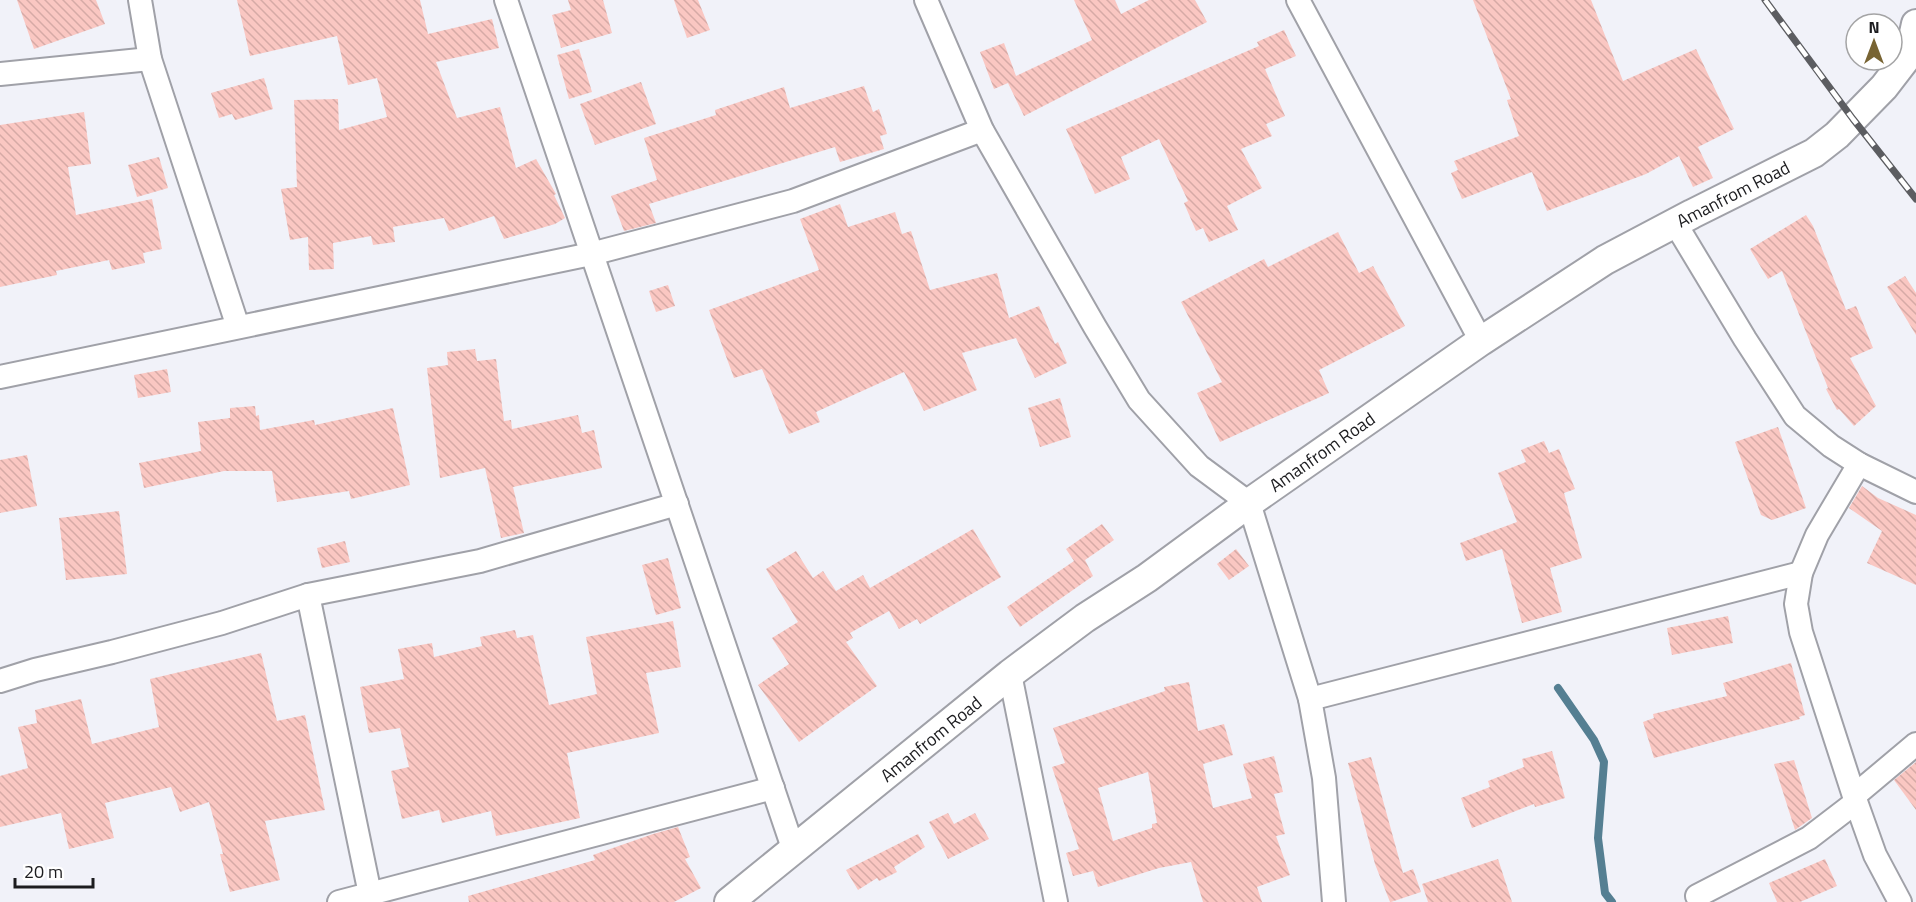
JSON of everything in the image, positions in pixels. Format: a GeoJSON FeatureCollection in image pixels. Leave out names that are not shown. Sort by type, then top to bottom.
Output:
{"type":"FeatureCollection","features":[{"type":"Feature","properties":{"kind":"street"},"geometry":{"type":"LineString","coordinates":[[140,0],[150,58],[238,327]]}},
{"type":"Feature","properties":{"kind":"street"},"geometry":{"type":"LineString","coordinates":[[506,0],[794,851]]}},
{"type":"Feature","properties":{"kind":"street"},"geometry":{"type":"LineString","coordinates":[[926,0],[982,130],[1139,400],[1199,466],[1249,503],[1310,699],[1324,778],[1334,902]]}},
{"type":"Feature","properties":{"kind":"street"},"geometry":{"type":"LineString","coordinates":[[1298,0],[1481,341]]}},
{"type":"Feature","properties":{"kind":"street","name":"Amanfrom Road"},"geometry":{"type":"LineString","coordinates":[[729,902],[1010,674],[1085,618],[1147,578],[1249,503],[1481,341],[1605,260],[1814,153],[1838,135],[1884,87],[1910,68],[1911,47],[1916,24]]}},
{"type":"Feature","properties":{"kind":"street"},"geometry":{"type":"LineString","coordinates":[[0,74],[150,58]]}},
{"type":"Feature","properties":{"kind":"street"},"geometry":{"type":"LineString","coordinates":[[0,377],[591,254],[793,201],[982,130]]}},
{"type":"Feature","properties":{"kind":"street"},"geometry":{"type":"LineString","coordinates":[[1675,224],[1795,416],[1831,447],[1859,464],[1916,492]]}},
{"type":"Feature","properties":{"kind":"street"},"geometry":{"type":"LineString","coordinates":[[1859,464],[1817,535],[1801,573],[1796,604],[1801,632],[1855,799],[1875,855],[1900,902]]}},
{"type":"Feature","properties":{"kind":"street"},"geometry":{"type":"LineString","coordinates":[[0,681],[222,623],[308,595],[480,561],[677,504]]}},
{"type":"Feature","properties":{"kind":"street"},"geometry":{"type":"LineString","coordinates":[[1310,699],[1801,573]]}},
{"type":"Feature","properties":{"kind":"street"},"geometry":{"type":"LineString","coordinates":[[308,595],[370,894]]}},
{"type":"Feature","properties":{"kind":"street"},"geometry":{"type":"LineString","coordinates":[[1010,674],[1056,902]]}},
{"type":"Feature","properties":{"kind":"street"},"geometry":{"type":"LineString","coordinates":[[1697,896],[1809,838],[1916,744]]}},
{"type":"Feature","properties":{"kind":"street"},"geometry":{"type":"LineString","coordinates":[[339,902],[773,788]]}},
{"type":"Feature","properties":{"kind":"building"},"geometry":{"type":"Polygon","coordinates":[[[17,0],[96,0],[105,24],[34,49],[17,0]]]}},
{"type":"Feature","properties":{"kind":"building"},"geometry":{"type":"Polygon","coordinates":[[[237,0],[420,0],[428,34],[492,19],[499,48],[436,62],[457,118],[500,107],[516,168],[536,159],[556,194],[554,195],[565,218],[555,224],[504,239],[494,216],[449,231],[444,218],[393,227],[395,242],[373,245],[371,236],[333,243],[334,269],[309,270],[308,237],[290,240],[281,189],[297,187],[294,100],[338,99],[339,130],[387,117],[377,78],[348,85],[337,36],[250,56],[237,0]]]}},
{"type":"Feature","properties":{"kind":"building"},"geometry":{"type":"Polygon","coordinates":[[[568,0],[603,0],[612,33],[561,48],[552,15],[571,10],[568,0]]]}},
{"type":"Feature","properties":{"kind":"building"},"geometry":{"type":"Polygon","coordinates":[[[674,0],[698,0],[710,30],[687,38],[674,0]]]}},
{"type":"Feature","properties":{"kind":"building"},"geometry":{"type":"Polygon","coordinates":[[[1074,0],[1115,0],[1121,14],[1149,0],[1195,0],[1207,22],[1024,116],[1008,83],[994,89],[980,52],[1004,43],[1016,76],[1092,40],[1074,0]]]}},
{"type":"Feature","properties":{"kind":"building"},"geometry":{"type":"Polygon","coordinates":[[[1473,0],[1591,0],[1623,81],[1696,49],[1734,129],[1698,147],[1713,178],[1693,187],[1679,156],[1646,174],[1547,211],[1532,172],[1462,199],[1451,173],[1458,170],[1454,161],[1519,136],[1507,100],[1511,99],[1473,0]]]}},
{"type":"Feature","properties":{"kind":"building"},"geometry":{"type":"Polygon","coordinates":[[[1284,30],[1296,56],[1265,69],[1285,116],[1266,124],[1272,136],[1241,149],[1262,188],[1227,206],[1238,230],[1209,242],[1203,228],[1196,231],[1184,203],[1188,201],[1159,139],[1121,157],[1130,179],[1095,194],[1066,129],[1259,46],[1257,42],[1284,30]]]}},
{"type":"Feature","properties":{"kind":"building"},"geometry":{"type":"Polygon","coordinates":[[[579,49],[592,92],[569,99],[557,55],[579,49]]]}},
{"type":"Feature","properties":{"kind":"building"},"geometry":{"type":"Polygon","coordinates":[[[264,78],[273,109],[235,120],[232,114],[219,118],[211,93],[264,78]]]}},
{"type":"Feature","properties":{"kind":"building"},"geometry":{"type":"Polygon","coordinates":[[[641,82],[656,124],[595,145],[580,104],[641,82]]]}},
{"type":"Feature","properties":{"kind":"building"},"geometry":{"type":"Polygon","coordinates":[[[864,86],[873,112],[879,109],[887,134],[880,136],[884,149],[840,162],[835,147],[649,204],[656,223],[624,231],[611,196],[657,180],[644,138],[716,115],[715,110],[784,87],[790,108],[864,86]]]}},
{"type":"Feature","properties":{"kind":"building"},"geometry":{"type":"Polygon","coordinates":[[[84,112],[91,164],[68,167],[76,215],[152,199],[162,249],[143,253],[145,263],[112,270],[109,260],[56,271],[57,275],[0,287],[0,125],[84,112]]]}},
{"type":"Feature","properties":{"kind":"building"},"geometry":{"type":"Polygon","coordinates":[[[159,157],[168,188],[137,197],[128,165],[159,157]]]}},
{"type":"Feature","properties":{"kind":"building"},"geometry":{"type":"Polygon","coordinates":[[[840,204],[848,227],[895,212],[902,234],[911,231],[930,290],[997,273],[1009,318],[1039,306],[1055,344],[1058,342],[1067,363],[1035,378],[1016,338],[962,353],[977,390],[924,411],[904,372],[816,412],[820,422],[789,434],[762,369],[734,378],[709,310],[819,270],[800,219],[840,204]]]}},
{"type":"Feature","properties":{"kind":"building"},"geometry":{"type":"Polygon","coordinates":[[[1806,215],[1813,226],[1846,310],[1856,306],[1873,348],[1850,358],[1876,406],[1854,426],[1839,409],[1837,410],[1826,389],[1828,388],[1782,271],[1768,279],[1750,249],[1806,215]]]}},
{"type":"Feature","properties":{"kind":"building"},"geometry":{"type":"Polygon","coordinates":[[[1338,232],[1359,273],[1373,266],[1405,326],[1319,370],[1329,393],[1220,442],[1197,393],[1222,382],[1181,302],[1264,259],[1268,267],[1338,232]]]}},
{"type":"Feature","properties":{"kind":"building"},"geometry":{"type":"Polygon","coordinates":[[[1905,276],[1916,293],[1916,335],[1887,287],[1905,276]]]}},
{"type":"Feature","properties":{"kind":"building"},"geometry":{"type":"Polygon","coordinates":[[[668,285],[675,306],[656,312],[649,291],[668,285]]]}},
{"type":"Feature","properties":{"kind":"building"},"geometry":{"type":"Polygon","coordinates":[[[475,349],[477,361],[496,359],[504,421],[511,420],[512,429],[578,415],[582,433],[594,430],[602,468],[513,487],[524,533],[501,538],[485,468],[440,478],[427,368],[448,365],[447,352],[475,349]]]}},
{"type":"Feature","properties":{"kind":"building"},"geometry":{"type":"Polygon","coordinates":[[[167,369],[171,392],[138,398],[134,375],[167,369]]]}},
{"type":"Feature","properties":{"kind":"building"},"geometry":{"type":"Polygon","coordinates":[[[1060,398],[1071,437],[1040,447],[1028,408],[1060,398]]]}},
{"type":"Feature","properties":{"kind":"building"},"geometry":{"type":"Polygon","coordinates":[[[255,406],[256,416],[259,415],[260,430],[314,420],[315,425],[393,408],[410,485],[351,499],[349,491],[277,502],[272,471],[224,471],[144,488],[139,463],[201,451],[198,422],[230,418],[230,408],[255,406]]]}},
{"type":"Feature","properties":{"kind":"building"},"geometry":{"type":"Polygon","coordinates":[[[1778,427],[1806,508],[1772,520],[1761,515],[1735,442],[1778,427]]]}},
{"type":"Feature","properties":{"kind":"building"},"geometry":{"type":"Polygon","coordinates":[[[1544,441],[1549,453],[1559,449],[1575,489],[1564,493],[1582,558],[1550,568],[1562,612],[1522,623],[1502,549],[1466,561],[1460,543],[1517,522],[1498,473],[1526,462],[1521,450],[1544,441]]]}},
{"type":"Feature","properties":{"kind":"building"},"geometry":{"type":"Polygon","coordinates":[[[27,455],[37,506],[0,513],[0,460],[27,455]]]}},
{"type":"Feature","properties":{"kind":"building"},"geometry":{"type":"Polygon","coordinates":[[[1862,486],[1878,498],[1916,515],[1916,585],[1867,563],[1882,531],[1849,508],[1862,486]]]}},
{"type":"Feature","properties":{"kind":"building"},"geometry":{"type":"Polygon","coordinates":[[[119,511],[127,574],[66,580],[59,518],[119,511]]]}},
{"type":"Feature","properties":{"kind":"building"},"geometry":{"type":"Polygon","coordinates":[[[1102,524],[1114,540],[1085,560],[1093,576],[1020,627],[1007,607],[1074,561],[1066,549],[1102,524]]]}},
{"type":"Feature","properties":{"kind":"building"},"geometry":{"type":"Polygon","coordinates":[[[973,529],[1001,577],[920,624],[917,619],[899,629],[889,611],[850,633],[853,638],[846,642],[877,686],[799,742],[758,685],[789,664],[772,638],[798,622],[766,569],[796,551],[813,578],[823,571],[836,591],[863,575],[870,588],[973,529]]]}},
{"type":"Feature","properties":{"kind":"building"},"geometry":{"type":"Polygon","coordinates":[[[345,541],[350,562],[322,568],[317,548],[345,541]]]}},
{"type":"Feature","properties":{"kind":"building"},"geometry":{"type":"Polygon","coordinates":[[[1236,549],[1249,566],[1229,580],[1217,564],[1236,549]]]}},
{"type":"Feature","properties":{"kind":"building"},"geometry":{"type":"Polygon","coordinates":[[[668,558],[681,608],[656,615],[642,565],[668,558]]]}},
{"type":"Feature","properties":{"kind":"building"},"geometry":{"type":"Polygon","coordinates":[[[1728,616],[1733,643],[1672,655],[1667,628],[1728,616]]]}},
{"type":"Feature","properties":{"kind":"building"},"geometry":{"type":"Polygon","coordinates":[[[673,621],[681,667],[646,673],[659,733],[567,753],[580,818],[496,836],[491,811],[442,823],[439,810],[402,819],[391,771],[409,767],[400,728],[369,733],[360,687],[404,679],[398,649],[432,643],[434,657],[482,646],[480,637],[515,630],[517,638],[533,635],[549,705],[597,694],[586,637],[673,621]]]}},
{"type":"Feature","properties":{"kind":"building"},"geometry":{"type":"Polygon","coordinates":[[[261,653],[277,721],[305,715],[325,810],[265,821],[280,880],[230,892],[220,854],[223,854],[209,802],[180,812],[171,787],[105,803],[114,838],[69,849],[61,813],[0,827],[0,776],[28,768],[18,727],[37,723],[35,710],[81,699],[92,744],[159,727],[150,679],[261,653]]]}},
{"type":"Feature","properties":{"kind":"building"},"geometry":{"type":"Polygon","coordinates":[[[1791,663],[1805,715],[1799,717],[1800,719],[1654,758],[1643,722],[1654,718],[1653,714],[1727,696],[1723,683],[1791,663]]]}},
{"type":"Feature","properties":{"kind":"building"},"geometry":{"type":"Polygon","coordinates":[[[1189,682],[1198,731],[1224,724],[1233,755],[1203,764],[1213,808],[1252,798],[1243,764],[1274,756],[1283,792],[1274,794],[1285,834],[1276,836],[1290,875],[1257,887],[1262,902],[1203,902],[1191,862],[1159,868],[1098,887],[1093,871],[1073,876],[1066,853],[1079,849],[1052,767],[1065,763],[1053,728],[1165,691],[1164,687],[1189,682]],[[1148,772],[1098,788],[1113,841],[1152,828],[1152,824],[1157,823],[1148,772]]]}},
{"type":"Feature","properties":{"kind":"building"},"geometry":{"type":"Polygon","coordinates":[[[1552,751],[1565,798],[1535,807],[1534,804],[1472,828],[1461,798],[1490,787],[1488,781],[1524,767],[1522,759],[1552,751]]]}},
{"type":"Feature","properties":{"kind":"building"},"geometry":{"type":"Polygon","coordinates":[[[1371,757],[1403,873],[1413,869],[1421,892],[1391,902],[1375,864],[1348,763],[1371,757]]]}},
{"type":"Feature","properties":{"kind":"building"},"geometry":{"type":"Polygon","coordinates":[[[1794,760],[1812,818],[1795,830],[1774,764],[1794,760]]]}},
{"type":"Feature","properties":{"kind":"building"},"geometry":{"type":"Polygon","coordinates":[[[1916,762],[1916,810],[1894,780],[1916,762]]]}},
{"type":"Feature","properties":{"kind":"building"},"geometry":{"type":"Polygon","coordinates":[[[948,813],[954,824],[975,813],[989,839],[948,859],[929,822],[948,813]]]}},
{"type":"Feature","properties":{"kind":"building"},"geometry":{"type":"Polygon","coordinates":[[[678,827],[690,857],[685,859],[701,888],[674,902],[469,902],[468,896],[595,860],[593,855],[678,827]]]}},
{"type":"Feature","properties":{"kind":"building"},"geometry":{"type":"Polygon","coordinates":[[[918,834],[925,847],[894,867],[897,872],[879,881],[877,878],[858,890],[846,870],[918,834]]]}},
{"type":"Feature","properties":{"kind":"building"},"geometry":{"type":"Polygon","coordinates":[[[1498,859],[1512,902],[1428,902],[1422,884],[1498,859]]]}},
{"type":"Feature","properties":{"kind":"building"},"geometry":{"type":"Polygon","coordinates":[[[1825,859],[1837,886],[1800,902],[1777,902],[1769,883],[1825,859]]]}},
{"type":"Feature","properties":{"kind":"waterway"},"geometry":{"type":"LineString","coordinates":[[1558,688],[1594,740],[1604,762],[1598,838],[1605,893],[1612,902]]}},
{"type":"Feature","properties":{"kind":"railway"},"geometry":{"type":"LineString","coordinates":[[1765,0],[1853,119],[1916,199]]}}]}
